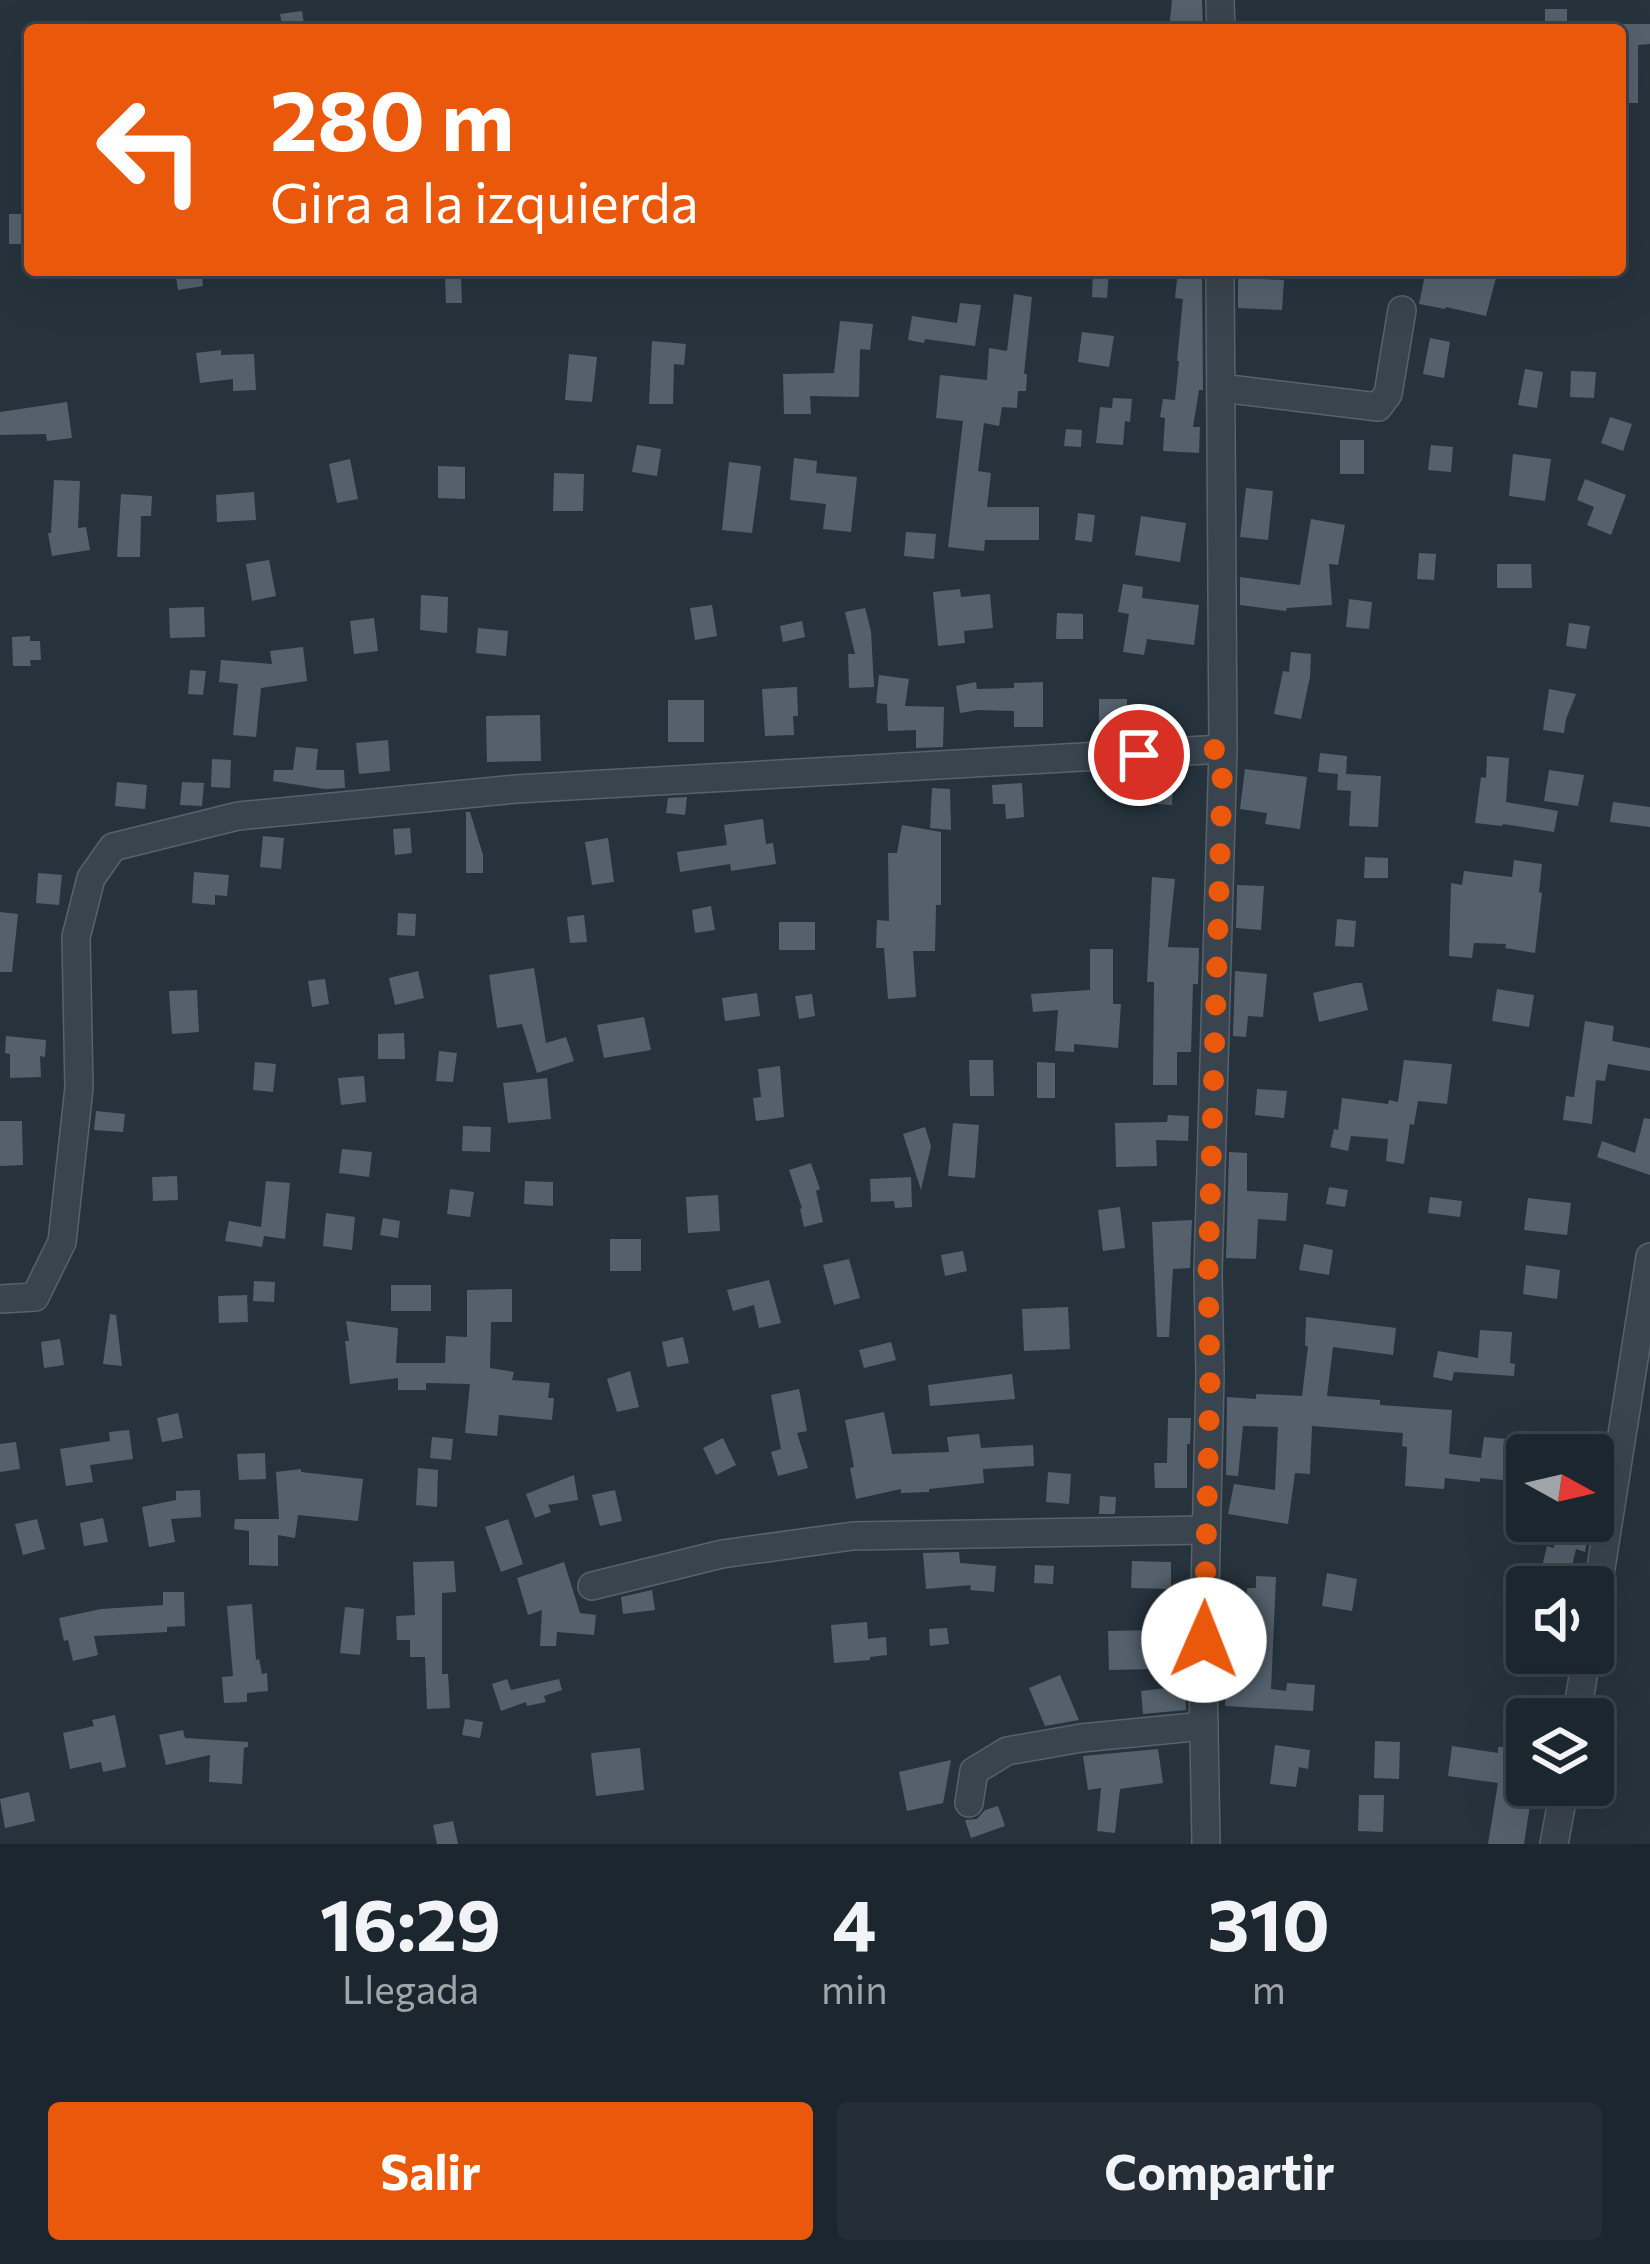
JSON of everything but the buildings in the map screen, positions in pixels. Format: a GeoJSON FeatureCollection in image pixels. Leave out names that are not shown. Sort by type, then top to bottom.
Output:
{"type":"FeatureCollection","features":[{"type":"Feature","properties":{"kind":"street"},"geometry":{"type":"LineString","coordinates":[[1206,1844],[1208,1273],[1223,749],[1220,276]]}},
{"type":"Feature","properties":{"kind":"street"},"geometry":{"type":"LineString","coordinates":[[1221,388],[1378,407],[1388,394],[1402,310]]}},
{"type":"Feature","properties":{"kind":"street"},"geometry":{"type":"LineString","coordinates":[[0,1299],[35,1297],[62,1242],[79,1088],[76,937],[92,878],[113,847],[238,816],[516,789],[1223,749]]}},
{"type":"Feature","properties":{"kind":"street"},"geometry":{"type":"LineString","coordinates":[[1601,1566],[1650,1257]]}},
{"type":"Feature","properties":{"kind":"street"},"geometry":{"type":"LineString","coordinates":[[592,1586],[722,1554],[853,1536],[1207,1530]]}},
{"type":"Feature","properties":{"kind":"street"},"geometry":{"type":"LineString","coordinates":[[969,1803],[974,1771],[1007,1751],[1204,1726]]}},
{"type":"Feature","properties":{"kind":"street"},"geometry":{"type":"LineString","coordinates":[[1554,1844],[1560,1806]]}},
{"type":"Feature","properties":{"kind":"route"},"geometry":{"type":"LineString","coordinates":[[1139,755],[1223,749],[1208,1273],[1204,1640]]}}]}
